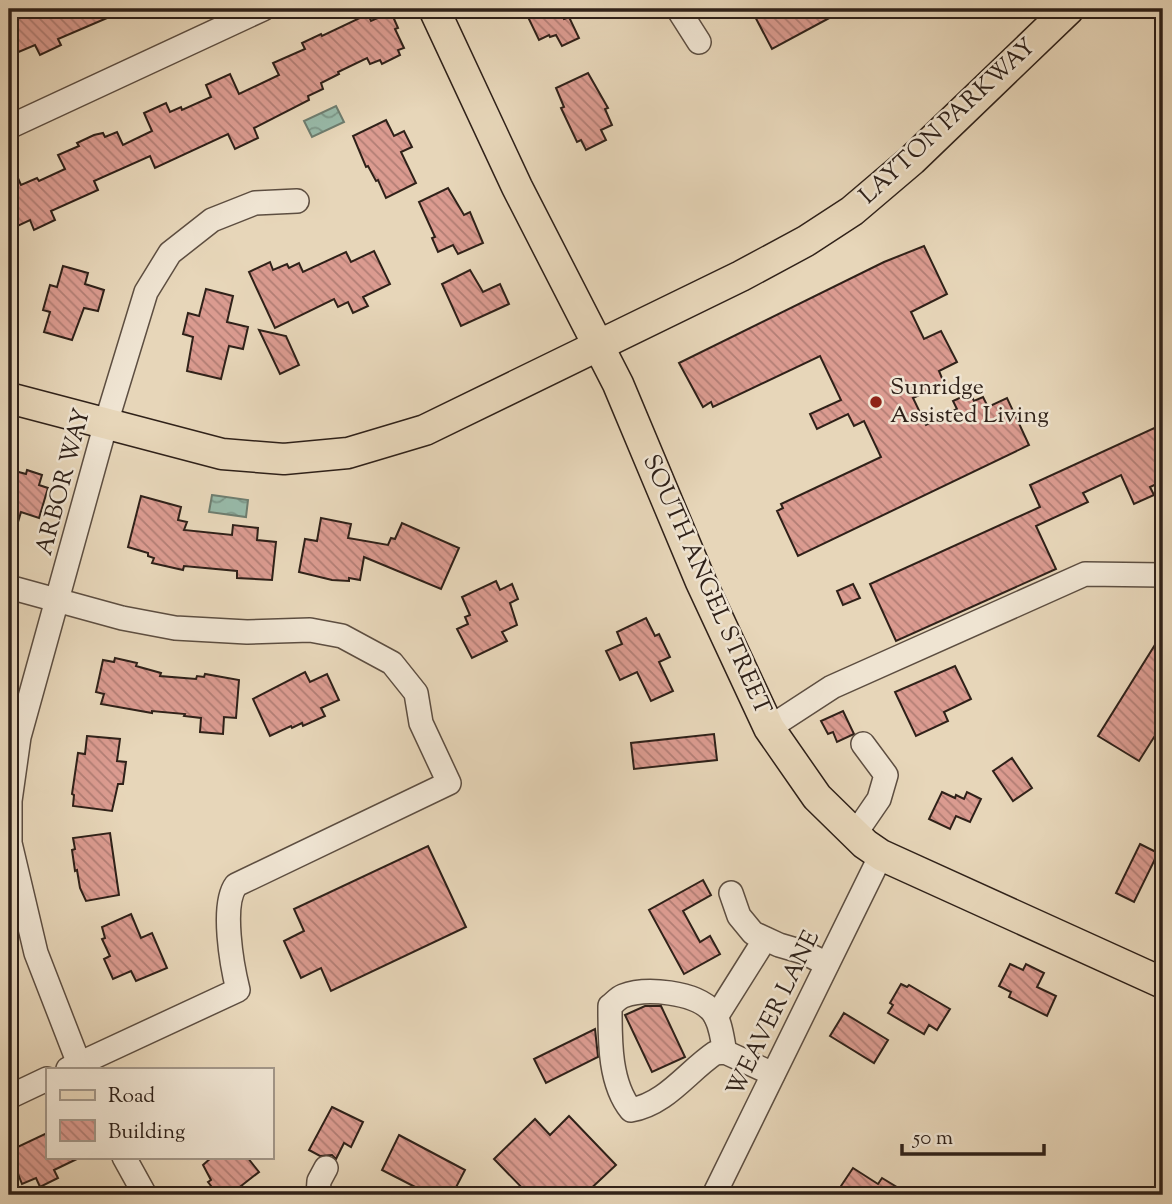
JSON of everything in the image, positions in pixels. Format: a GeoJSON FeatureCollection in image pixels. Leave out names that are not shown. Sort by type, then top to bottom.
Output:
{"type":"FeatureCollection","features":[{"type":"Feature","properties":{"kind":"main road","name":"SOUTH ANGEL STREET"},"geometry":{"type":"LineString","coordinates":[[434,9],[517,187],[618,384],[701,582],[769,728],[817,797],[881,855],[1163,983]]}},
{"type":"Feature","properties":{"kind":"main road","name":"LAYTON PARKWAY"},"geometry":{"type":"LineString","coordinates":[[9,398],[222,454],[284,459],[348,453],[425,430],[741,276],[806,241],[852,211],[912,160],[1069,9]]}},
{"type":"Feature","properties":{"kind":"street"},"geometry":{"type":"LineString","coordinates":[[9,127],[264,9]]}},
{"type":"Feature","properties":{"kind":"street"},"geometry":{"type":"LineString","coordinates":[[678,9],[699,42]]}},
{"type":"Feature","properties":{"kind":"street","name":"ARBOR WAY"},"geometry":{"type":"LineString","coordinates":[[76,1068],[36,953],[9,843],[10,801],[19,737],[106,424],[146,292],[170,253],[212,220],[256,203],[297,201]]}},
{"type":"Feature","properties":{"kind":"street"},"geometry":{"type":"LineString","coordinates":[[769,728],[832,687],[1085,574],[1163,575]]}},
{"type":"Feature","properties":{"kind":"street"},"geometry":{"type":"LineString","coordinates":[[9,587],[122,618],[175,628],[247,632],[310,631],[342,636],[392,663],[416,693],[421,723],[449,783],[236,885],[229,899],[232,964],[238,990],[76,1068]]}},
{"type":"Feature","properties":{"kind":"street"},"geometry":{"type":"LineString","coordinates":[[855,834],[879,799],[886,775],[863,744]]}},
{"type":"Feature","properties":{"kind":"street","name":"WEAVER LANE"},"geometry":{"type":"LineString","coordinates":[[714,1195],[881,855]]}},
{"type":"Feature","properties":{"kind":"street"},"geometry":{"type":"LineString","coordinates":[[731,893],[744,925],[753,933],[827,964]]}},
{"type":"Feature","properties":{"kind":"street"},"geometry":{"type":"LineString","coordinates":[[716,1017],[765,939]]}},
{"type":"Feature","properties":{"kind":"street"},"geometry":{"type":"LineString","coordinates":[[725,1052],[719,1022],[711,1010],[700,1003],[677,994],[649,992],[621,997],[611,1006],[610,1025],[618,1086],[623,1100],[631,1110],[647,1107],[660,1100],[715,1053],[725,1052],[774,1074]]}},
{"type":"Feature","properties":{"kind":"street"},"geometry":{"type":"LineString","coordinates":[[9,1097],[46,1079]]}},
{"type":"Feature","properties":{"kind":"street"},"geometry":{"type":"LineString","coordinates":[[125,1158],[145,1195]]}},
{"type":"Feature","properties":{"kind":"street"},"geometry":{"type":"LineString","coordinates":[[318,1195],[326,1168]]}},
{"type":"Feature","properties":{"kind":"water"},"geometry":{"type":"Polygon","coordinates":[[[336,106],[344,122],[312,137],[304,121],[336,106]]]}},
{"type":"Feature","properties":{"kind":"water"},"geometry":{"type":"Polygon","coordinates":[[[212,495],[248,500],[246,517],[209,512],[212,495]]]}},
{"type":"Feature","properties":{"kind":"building"},"geometry":{"type":"Polygon","coordinates":[[[9,9],[128,9],[58,39],[61,45],[40,55],[35,45],[9,56],[9,9]]]}},
{"type":"Feature","properties":{"kind":"building"},"geometry":{"type":"Polygon","coordinates":[[[540,9],[559,9],[564,19],[569,17],[579,38],[562,46],[556,35],[539,40],[527,15],[540,9]]]}},
{"type":"Feature","properties":{"kind":"building"},"geometry":{"type":"Polygon","coordinates":[[[751,9],[846,9],[772,49],[751,9]]]}},
{"type":"Feature","properties":{"kind":"building"},"geometry":{"type":"Polygon","coordinates":[[[391,12],[404,48],[398,50],[400,55],[382,64],[380,60],[370,64],[367,58],[338,72],[339,74],[321,83],[323,89],[308,96],[309,100],[254,128],[258,138],[235,149],[228,134],[155,168],[150,156],[94,181],[98,190],[51,211],[55,220],[34,230],[30,220],[9,230],[9,158],[21,185],[37,178],[39,181],[65,169],[58,155],[79,146],[77,143],[94,135],[103,133],[105,137],[117,132],[123,145],[152,131],[144,113],[166,103],[170,112],[181,107],[182,110],[211,97],[206,85],[230,74],[239,94],[279,75],[273,63],[305,49],[302,43],[368,14],[371,21],[391,12]]]}},
{"type":"Feature","properties":{"kind":"building"},"geometry":{"type":"Polygon","coordinates":[[[588,73],[608,108],[605,109],[612,125],[601,130],[606,140],[586,150],[581,140],[577,142],[561,108],[564,107],[556,88],[588,73]]]}},
{"type":"Feature","properties":{"kind":"building"},"geometry":{"type":"Polygon","coordinates":[[[386,120],[394,136],[404,131],[412,147],[401,152],[416,183],[386,198],[378,180],[376,181],[368,166],[366,167],[353,136],[386,120]]]}},
{"type":"Feature","properties":{"kind":"building"},"geometry":{"type":"Polygon","coordinates":[[[448,188],[464,215],[470,212],[483,243],[458,254],[453,245],[438,252],[432,238],[435,237],[419,202],[448,188]]]}},
{"type":"Feature","properties":{"kind":"building","name":"Sunridge Assisted Living"},"geometry":{"type":"Polygon","coordinates":[[[924,246],[947,294],[911,312],[924,339],[941,331],[957,362],[939,371],[944,383],[913,398],[926,425],[957,409],[953,401],[970,393],[974,401],[983,397],[988,407],[1007,398],[1029,445],[798,556],[777,511],[783,508],[781,504],[881,457],[864,421],[854,426],[848,414],[817,429],[810,414],[841,400],[820,356],[713,407],[711,402],[703,407],[679,363],[884,262],[924,246]]]}},
{"type":"Feature","properties":{"kind":"building"},"geometry":{"type":"Polygon","coordinates":[[[374,251],[390,284],[363,297],[368,306],[353,313],[348,302],[338,307],[334,299],[275,328],[249,272],[270,262],[273,270],[287,264],[289,268],[299,263],[303,272],[346,252],[351,262],[374,251]]]}},
{"type":"Feature","properties":{"kind":"building"},"geometry":{"type":"Polygon","coordinates":[[[63,266],[88,273],[85,284],[104,290],[98,311],[84,308],[72,340],[44,332],[50,312],[43,310],[50,285],[57,287],[63,266]]]}},
{"type":"Feature","properties":{"kind":"building"},"geometry":{"type":"Polygon","coordinates":[[[470,270],[483,292],[500,284],[509,304],[461,326],[442,284],[470,270]]]}},
{"type":"Feature","properties":{"kind":"building"},"geometry":{"type":"Polygon","coordinates":[[[206,289],[233,296],[227,322],[248,327],[243,349],[229,346],[221,379],[187,371],[193,337],[183,334],[188,313],[199,316],[206,289]]]}},
{"type":"Feature","properties":{"kind":"building"},"geometry":{"type":"Polygon","coordinates":[[[259,330],[286,336],[299,365],[280,374],[259,330]]]}},
{"type":"Feature","properties":{"kind":"building"},"geometry":{"type":"Polygon","coordinates":[[[1163,424],[1163,481],[1150,487],[1154,495],[1134,504],[1121,475],[1083,493],[1088,502],[1036,526],[1056,569],[896,641],[870,584],[1040,507],[1030,485],[1163,424]]]}},
{"type":"Feature","properties":{"kind":"building"},"geometry":{"type":"Polygon","coordinates":[[[27,470],[42,475],[39,485],[48,488],[39,518],[21,512],[13,539],[9,539],[9,476],[13,478],[15,471],[26,474],[27,470]]]}},
{"type":"Feature","properties":{"kind":"building"},"geometry":{"type":"Polygon","coordinates":[[[141,496],[181,507],[178,520],[187,522],[184,530],[232,535],[233,525],[258,528],[257,540],[276,542],[272,580],[237,578],[237,571],[184,566],[183,570],[152,563],[154,558],[148,556],[148,553],[128,547],[141,496]]]}},
{"type":"Feature","properties":{"kind":"building"},"geometry":{"type":"Polygon","coordinates":[[[321,518],[351,524],[348,538],[388,545],[391,538],[395,539],[402,523],[459,548],[441,589],[364,557],[360,580],[332,580],[299,572],[305,539],[317,541],[321,518]]]}},
{"type":"Feature","properties":{"kind":"building"},"geometry":{"type":"Polygon","coordinates":[[[496,581],[500,590],[512,584],[518,599],[510,603],[517,625],[502,632],[507,641],[472,658],[457,629],[468,624],[465,617],[470,615],[462,597],[496,581]]]}},
{"type":"Feature","properties":{"kind":"building"},"geometry":{"type":"Polygon","coordinates":[[[853,584],[860,598],[843,605],[837,591],[853,584]]]}},
{"type":"Feature","properties":{"kind":"building"},"geometry":{"type":"Polygon","coordinates":[[[646,618],[655,636],[659,634],[670,657],[659,662],[673,691],[651,701],[637,672],[620,680],[606,651],[622,644],[617,632],[646,618]]]}},
{"type":"Feature","properties":{"kind":"building"},"geometry":{"type":"Polygon","coordinates":[[[1163,632],[1163,723],[1139,761],[1098,736],[1163,632]]]}},
{"type":"Feature","properties":{"kind":"building"},"geometry":{"type":"Polygon","coordinates":[[[115,658],[137,663],[136,666],[161,673],[160,676],[196,679],[197,676],[204,677],[205,674],[239,680],[236,718],[224,717],[223,734],[200,732],[201,718],[101,704],[104,694],[96,692],[103,660],[114,662],[115,658]]]}},
{"type":"Feature","properties":{"kind":"building"},"geometry":{"type":"Polygon","coordinates":[[[955,666],[971,699],[944,712],[948,721],[916,736],[895,692],[955,666]]]}},
{"type":"Feature","properties":{"kind":"building"},"geometry":{"type":"Polygon","coordinates":[[[305,672],[310,682],[327,674],[339,700],[321,708],[325,716],[303,726],[302,723],[292,728],[291,726],[270,736],[253,699],[305,672]]]}},
{"type":"Feature","properties":{"kind":"building"},"geometry":{"type":"Polygon","coordinates":[[[843,711],[854,734],[837,742],[833,732],[828,734],[821,721],[843,711]]]}},
{"type":"Feature","properties":{"kind":"building"},"geometry":{"type":"Polygon","coordinates":[[[714,734],[717,760],[634,769],[631,743],[714,734]]]}},
{"type":"Feature","properties":{"kind":"building"},"geometry":{"type":"Polygon","coordinates":[[[87,736],[120,739],[117,761],[126,762],[123,784],[118,784],[112,811],[73,806],[72,794],[78,753],[85,754],[87,736]]]}},
{"type":"Feature","properties":{"kind":"building"},"geometry":{"type":"Polygon","coordinates":[[[1012,758],[1032,788],[1013,801],[993,771],[1012,758]]]}},
{"type":"Feature","properties":{"kind":"building"},"geometry":{"type":"Polygon","coordinates":[[[942,792],[964,799],[967,792],[981,799],[970,822],[956,816],[950,829],[929,819],[942,792]]]}},
{"type":"Feature","properties":{"kind":"building"},"geometry":{"type":"Polygon","coordinates":[[[110,833],[119,895],[86,901],[80,888],[77,870],[75,871],[73,838],[110,833]]]}},
{"type":"Feature","properties":{"kind":"building"},"geometry":{"type":"Polygon","coordinates":[[[1140,844],[1158,853],[1134,902],[1116,893],[1140,844]]]}},
{"type":"Feature","properties":{"kind":"building"},"geometry":{"type":"Polygon","coordinates":[[[428,846],[466,927],[331,991],[321,968],[301,978],[284,941],[304,931],[294,909],[428,846]]]}},
{"type":"Feature","properties":{"kind":"building"},"geometry":{"type":"Polygon","coordinates":[[[703,880],[711,895],[683,911],[700,942],[710,936],[720,954],[684,974],[649,910],[703,880]]]}},
{"type":"Feature","properties":{"kind":"building"},"geometry":{"type":"Polygon","coordinates":[[[131,914],[141,938],[152,933],[167,968],[136,981],[131,971],[113,979],[104,959],[110,956],[102,939],[105,938],[102,927],[131,914]]]}},
{"type":"Feature","properties":{"kind":"building"},"geometry":{"type":"Polygon","coordinates":[[[1010,964],[1023,970],[1026,964],[1044,973],[1037,987],[1056,996],[1047,1016],[1009,997],[1011,992],[999,986],[1010,964]]]}},
{"type":"Feature","properties":{"kind":"building"},"geometry":{"type":"Polygon","coordinates":[[[901,984],[907,987],[909,985],[950,1009],[937,1030],[929,1025],[924,1034],[888,1013],[893,1005],[890,1003],[901,984]]]}},
{"type":"Feature","properties":{"kind":"building"},"geometry":{"type":"Polygon","coordinates":[[[645,1006],[661,1006],[685,1057],[652,1072],[625,1015],[645,1006]]]}},
{"type":"Feature","properties":{"kind":"building"},"geometry":{"type":"Polygon","coordinates":[[[844,1013],[888,1040],[874,1063],[830,1036],[844,1013]]]}},
{"type":"Feature","properties":{"kind":"building"},"geometry":{"type":"Polygon","coordinates":[[[595,1029],[598,1057],[546,1083],[534,1059],[595,1029]]]}},
{"type":"Feature","properties":{"kind":"building"},"geometry":{"type":"Polygon","coordinates":[[[332,1107],[363,1122],[351,1147],[344,1143],[336,1159],[332,1155],[320,1156],[309,1150],[332,1107]]]}},
{"type":"Feature","properties":{"kind":"building"},"geometry":{"type":"Polygon","coordinates":[[[569,1116],[616,1165],[584,1195],[529,1195],[494,1159],[535,1119],[550,1135],[569,1116]]]}},
{"type":"Feature","properties":{"kind":"building"},"geometry":{"type":"Polygon","coordinates":[[[46,1133],[46,1158],[79,1158],[54,1170],[58,1178],[40,1187],[36,1178],[22,1184],[9,1151],[46,1133]]]}},
{"type":"Feature","properties":{"kind":"building"},"geometry":{"type":"Polygon","coordinates":[[[399,1135],[465,1170],[452,1195],[421,1195],[423,1191],[382,1170],[399,1135]]]}},
{"type":"Feature","properties":{"kind":"building"},"geometry":{"type":"Polygon","coordinates":[[[211,1158],[248,1158],[259,1172],[241,1186],[260,1195],[218,1195],[208,1182],[211,1180],[203,1165],[211,1158]]]}},
{"type":"Feature","properties":{"kind":"building"},"geometry":{"type":"Polygon","coordinates":[[[853,1168],[878,1184],[882,1178],[910,1195],[835,1195],[853,1168]]]}},
{"type":"Feature","properties":{"kind":"place","name":"Sunridge Assisted Living"},"geometry":{"type":"Point","coordinates":[876,402]}}]}
